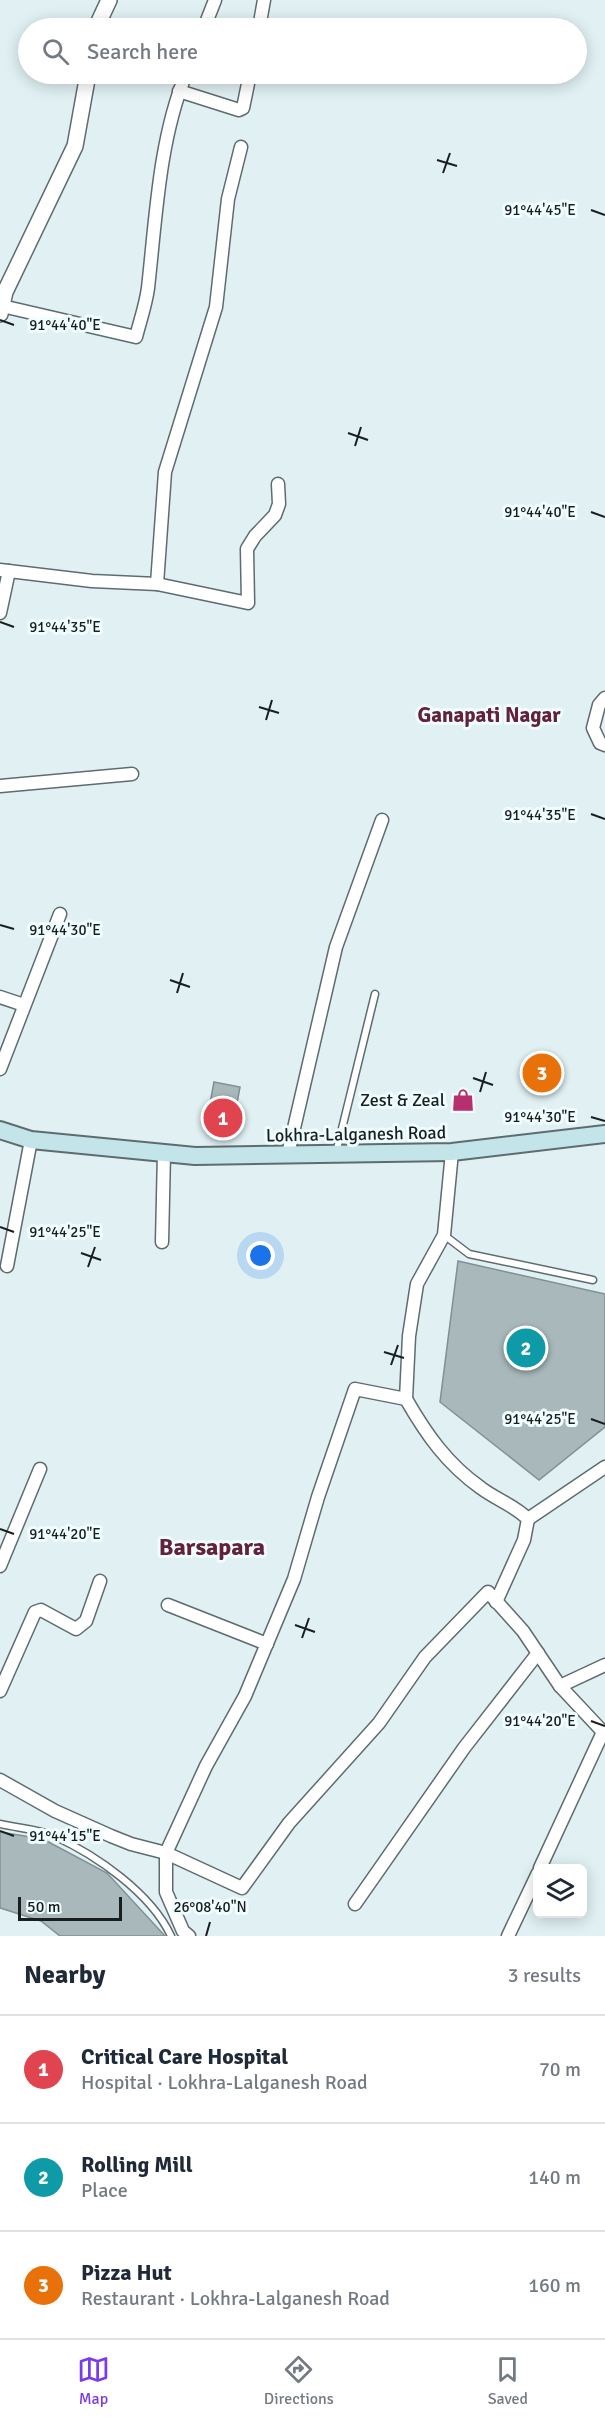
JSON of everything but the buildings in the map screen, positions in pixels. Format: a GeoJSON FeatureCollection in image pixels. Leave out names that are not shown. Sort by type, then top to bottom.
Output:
{"type":"FeatureCollection","features":[{"type":"Feature","properties":{"kind":"main road","name":"Lokhra-Lalganesh Road"},"geometry":{"type":"LineString","coordinates":[[0,1130],[31,1140],[195,1156],[452,1152],[605,1134]]}},
{"type":"Feature","properties":{"kind":"street"},"geometry":{"type":"LineString","coordinates":[[101,18],[109,0]]}},
{"type":"Feature","properties":{"kind":"street"},"geometry":{"type":"LineString","coordinates":[[208,18],[215,0]]}},
{"type":"Feature","properties":{"kind":"street"},"geometry":{"type":"LineString","coordinates":[[261,18],[264,0]]}},
{"type":"Feature","properties":{"kind":"street"},"geometry":{"type":"LineString","coordinates":[[86,84],[75,146],[5,292],[1,310],[136,338],[148,290],[160,182],[182,84]]}},
{"type":"Feature","properties":{"kind":"street"},"geometry":{"type":"LineString","coordinates":[[179,91],[239,110],[243,108],[248,84]]}},
{"type":"Feature","properties":{"kind":"street"},"geometry":{"type":"LineString","coordinates":[[157,584],[165,471],[216,308],[228,200],[241,147]]}},
{"type":"Feature","properties":{"kind":"street"},"geometry":{"type":"LineString","coordinates":[[0,613],[5,571],[92,581],[157,584],[248,603],[247,549],[255,536],[275,515],[279,504],[278,484]]}},
{"type":"Feature","properties":{"kind":"street"},"geometry":{"type":"LineString","coordinates":[[605,698],[600,705],[593,728],[600,743],[605,745]]}},
{"type":"Feature","properties":{"kind":"street"},"geometry":{"type":"LineString","coordinates":[[0,786],[132,774]]}},
{"type":"Feature","properties":{"kind":"street"},"geometry":{"type":"LineString","coordinates":[[288,1154],[336,947],[382,820]]}},
{"type":"Feature","properties":{"kind":"street"},"geometry":{"type":"LineString","coordinates":[[0,1068],[24,1005],[42,967],[60,914]]}},
{"type":"Feature","properties":{"kind":"street"},"geometry":{"type":"LineString","coordinates":[[0,997],[24,1005]]}},
{"type":"Feature","properties":{"kind":"street"},"geometry":{"type":"LineString","coordinates":[[7,1266],[31,1140]]}},
{"type":"Feature","properties":{"kind":"street"},"geometry":{"type":"LineString","coordinates":[[452,1152],[444,1235],[417,1284],[409,1336],[406,1399],[426,1435],[457,1471],[519,1510],[528,1519]]}},
{"type":"Feature","properties":{"kind":"street"},"geometry":{"type":"LineString","coordinates":[[162,1242],[164,1153]]}},
{"type":"Feature","properties":{"kind":"street"},"geometry":{"type":"LineString","coordinates":[[189,1936],[183,1930],[166,1892],[166,1853],[206,1766],[245,1696],[294,1579],[318,1497],[355,1389],[406,1399]]}},
{"type":"Feature","properties":{"kind":"street"},"geometry":{"type":"LineString","coordinates":[[496,1602],[524,1540],[528,1519],[605,1467]]}},
{"type":"Feature","properties":{"kind":"street"},"geometry":{"type":"LineString","coordinates":[[0,1566],[40,1469]]}},
{"type":"Feature","properties":{"kind":"street"},"geometry":{"type":"LineString","coordinates":[[0,1691],[35,1612],[41,1610],[76,1629],[86,1621],[100,1581]]}},
{"type":"Feature","properties":{"kind":"street"},"geometry":{"type":"LineString","coordinates":[[0,1780],[55,1811],[111,1836],[166,1853],[242,1888],[289,1823],[379,1723],[425,1657],[488,1592],[523,1631],[560,1686],[603,1732],[542,1864]]}},
{"type":"Feature","properties":{"kind":"street"},"geometry":{"type":"LineString","coordinates":[[168,1605],[267,1644]]}},
{"type":"Feature","properties":{"kind":"street"},"geometry":{"type":"LineString","coordinates":[[355,1904],[464,1748],[538,1653]]}},
{"type":"Feature","properties":{"kind":"street"},"geometry":{"type":"LineString","coordinates":[[560,1686],[605,1665]]}},
{"type":"Feature","properties":{"kind":"street"},"geometry":{"type":"LineString","coordinates":[[508,1936],[533,1882]]}},
{"type":"Feature","properties":{"kind":"lane"},"geometry":{"type":"LineString","coordinates":[[336,1154],[375,994]]}},
{"type":"Feature","properties":{"kind":"lane"},"geometry":{"type":"LineString","coordinates":[[444,1235],[469,1254],[592,1280]]}},
{"type":"Feature","properties":{"kind":"lane"},"geometry":{"type":"LineString","coordinates":[[0,1824],[52,1835],[116,1870],[165,1924],[171,1936]]}},
{"type":"Feature","properties":{"kind":"place","name":"Pizza Hut"},"geometry":{"type":"Point","coordinates":[542,1073]}},
{"type":"Feature","properties":{"kind":"place","name":"Zest & Zeal"},"geometry":{"type":"Point","coordinates":[463,1100]}},
{"type":"Feature","properties":{"kind":"place","name":"Critical Care Hospital"},"geometry":{"type":"Point","coordinates":[223,1118]}},
{"type":"Feature","properties":{"kind":"place","name":"Rolling Mill"},"geometry":{"type":"Point","coordinates":[526,1348]}},
{"type":"Feature","properties":{"kind":"district","name":"Ganapati Nagar"},"geometry":{"type":"Point","coordinates":[489,715]}},
{"type":"Feature","properties":{"kind":"district","name":"Barsapara"},"geometry":{"type":"Point","coordinates":[212,1547]}}]}
